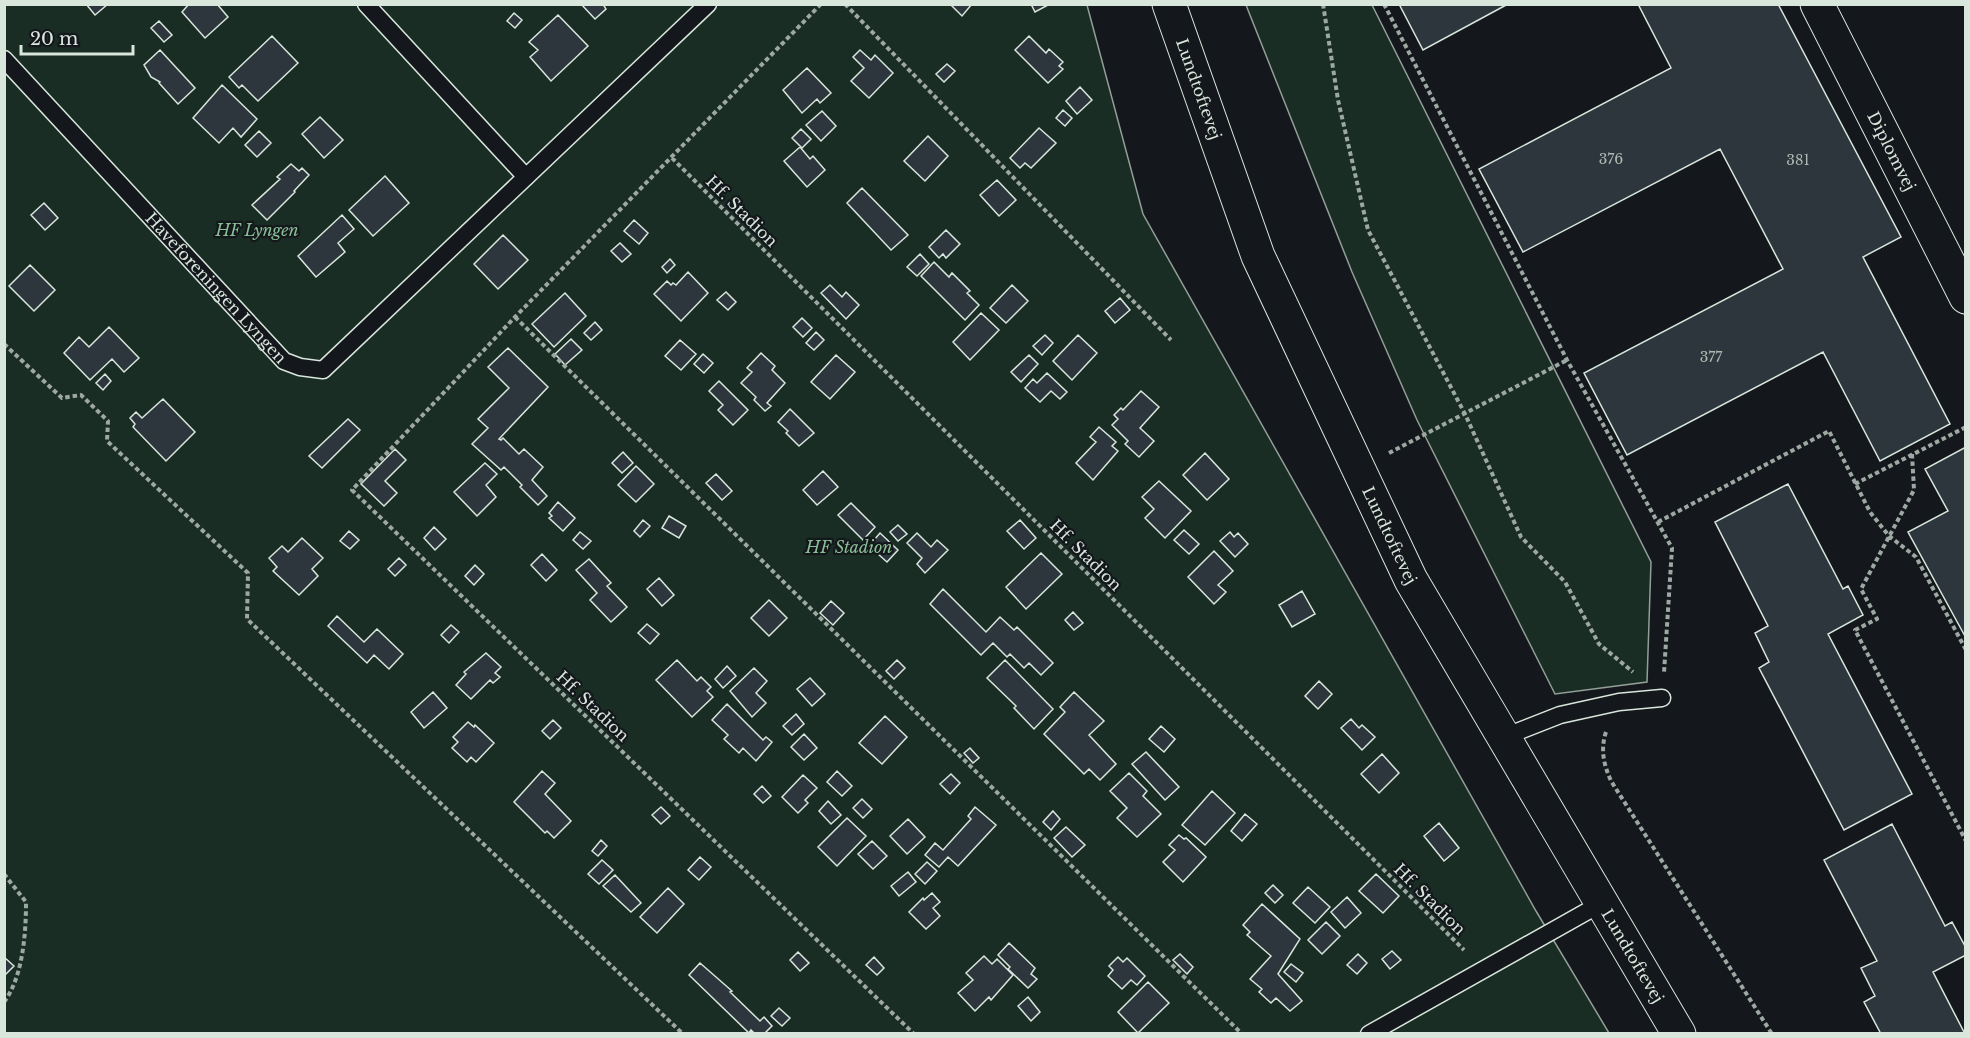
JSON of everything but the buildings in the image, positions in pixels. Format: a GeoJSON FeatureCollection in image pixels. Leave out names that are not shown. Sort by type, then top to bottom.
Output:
{"type":"FeatureCollection","features":[{"type":"Feature","properties":{"kind":"street","name":"Lundtoftevej"},"geometry":{"type":"LineString","coordinates":[[1169,4],[1258,256],[1411,580],[1679,1034]]}},
{"type":"Feature","properties":{"kind":"street","name":"Diplomvej"},"geometry":{"type":"LineString","coordinates":[[1817,4],[1961,278]]}},
{"type":"Feature","properties":{"kind":"lane"},"geometry":{"type":"LineString","coordinates":[[366,4],[526,177]]}},
{"type":"Feature","properties":{"kind":"lane","name":"Haveforeningen Lyngen"},"geometry":{"type":"LineString","coordinates":[[4,59],[284,361],[300,367],[322,370],[708,4]]}},
{"type":"Feature","properties":{"kind":"lane"},"geometry":{"type":"LineString","coordinates":[[1504,737],[1560,715],[1619,702],[1662,698]]}},
{"type":"Feature","properties":{"kind":"lane"},"geometry":{"type":"LineString","coordinates":[[1370,1034],[1602,903]]}},
{"type":"Feature","properties":{"kind":"path"},"geometry":{"type":"LineString","coordinates":[[821,4],[515,317],[1242,1034]]}},
{"type":"Feature","properties":{"kind":"path"},"geometry":{"type":"LineString","coordinates":[[844,4],[1171,340]]}},
{"type":"Feature","properties":{"kind":"path"},"geometry":{"type":"LineString","coordinates":[[1323,4],[1338,100],[1368,230],[1465,414],[1521,537],[1565,582],[1599,644],[1639,677],[1639,700]]}},
{"type":"Feature","properties":{"kind":"path"},"geometry":{"type":"LineString","coordinates":[[1384,4],[1567,360],[1672,548],[1662,698]]}},
{"type":"Feature","properties":{"kind":"path","name":"Hf. Stadion"},"geometry":{"type":"LineString","coordinates":[[672,157],[1484,969]]}},
{"type":"Feature","properties":{"kind":"path","name":"Hf. Stadion"},"geometry":{"type":"LineString","coordinates":[[515,317],[352,490],[914,1034]]}},
{"type":"Feature","properties":{"kind":"path"},"geometry":{"type":"LineString","coordinates":[[4,344],[62,398],[81,395],[108,421],[107,441],[248,573],[247,619],[683,1034]]}},
{"type":"Feature","properties":{"kind":"path"},"geometry":{"type":"LineString","coordinates":[[1359,469],[1567,360]]}},
{"type":"Feature","properties":{"kind":"path"},"geometry":{"type":"LineString","coordinates":[[1855,484],[1965,426]]}},
{"type":"Feature","properties":{"kind":"path"},"geometry":{"type":"LineString","coordinates":[[1658,522],[1829,431],[1870,512],[1889,536],[1916,557],[1965,650]]}},
{"type":"Feature","properties":{"kind":"path"},"geometry":{"type":"LineString","coordinates":[[1912,454],[1914,490],[1861,589],[1877,619],[1855,630],[1965,841]]}},
{"type":"Feature","properties":{"kind":"path"},"geometry":{"type":"LineString","coordinates":[[1619,702],[1602,744],[1604,765],[1611,781],[1772,1034]]}},
{"type":"Feature","properties":{"kind":"path"},"geometry":{"type":"LineString","coordinates":[[4,874],[26,902],[25,943],[10,994],[4,1002]]}},
{"type":"Feature","properties":{"kind":"green space","name":"HF Stadion"},"geometry":{"type":"Polygon","coordinates":[[[5,4],[1087,5],[1143,214],[1536,911],[1609,1033],[5,1034],[5,4]]]}},
{"type":"Feature","properties":{"kind":"green space"},"geometry":{"type":"Polygon","coordinates":[[[1246,5],[1372,5],[1651,562],[1647,682],[1555,694],[1417,420],[1352,272],[1246,5]]]}},
{"type":"Feature","properties":{"kind":"park label","name":"HF Lyngen"},"geometry":{"type":"Point","coordinates":[257,230]}}]}
